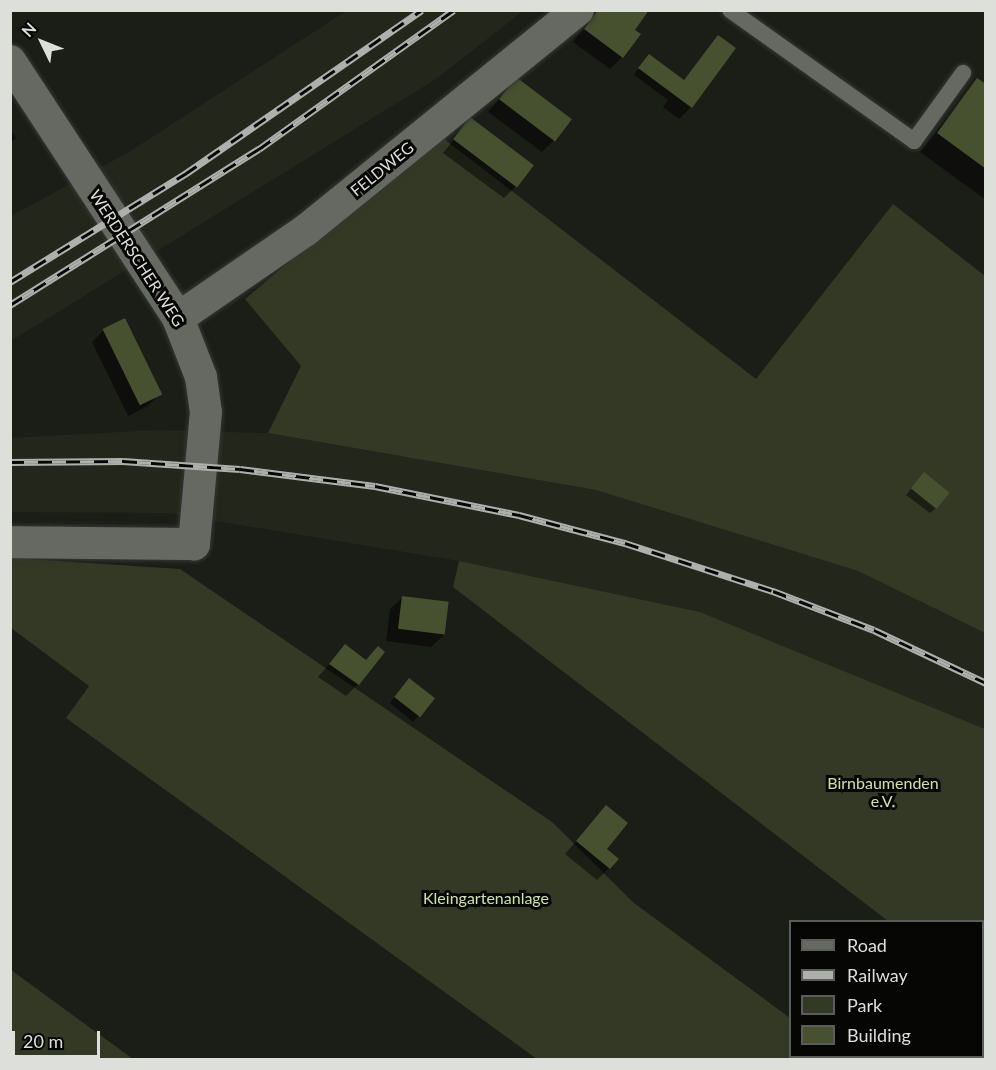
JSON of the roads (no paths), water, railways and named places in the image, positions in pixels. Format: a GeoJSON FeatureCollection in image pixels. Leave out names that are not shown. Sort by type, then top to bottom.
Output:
{"type":"FeatureCollection","features":[{"type":"Feature","properties":{"kind":"street","name":"FELDWEG"},"geometry":{"type":"LineString","coordinates":[[178,318],[306,230],[578,10]]}},
{"type":"Feature","properties":{"kind":"street","name":"WERDERSCHER WEG"},"geometry":{"type":"LineString","coordinates":[[10,61],[178,318],[201,377],[206,412],[194,544],[10,542]]}},
{"type":"Feature","properties":{"kind":"lane"},"geometry":{"type":"LineString","coordinates":[[730,10],[914,141],[963,73]]}},
{"type":"Feature","properties":{"kind":"railway"},"geometry":{"type":"LineString","coordinates":[[10,282],[185,174],[422,10]]}},
{"type":"Feature","properties":{"kind":"railway"},"geometry":{"type":"LineString","coordinates":[[10,305],[259,149],[454,10]]}},
{"type":"Feature","properties":{"kind":"railway"},"geometry":{"type":"LineString","coordinates":[[10,462],[123,461],[240,469],[375,486],[519,515],[625,543],[773,591],[874,630],[986,683]]}},
{"type":"Feature","properties":{"kind":"park label","name":"Birnbaumenden e.V."},"geometry":{"type":"Point","coordinates":[883,792]}},
{"type":"Feature","properties":{"kind":"park label","name":"Kleingartenanlage"},"geometry":{"type":"Point","coordinates":[486,898]}}]}
